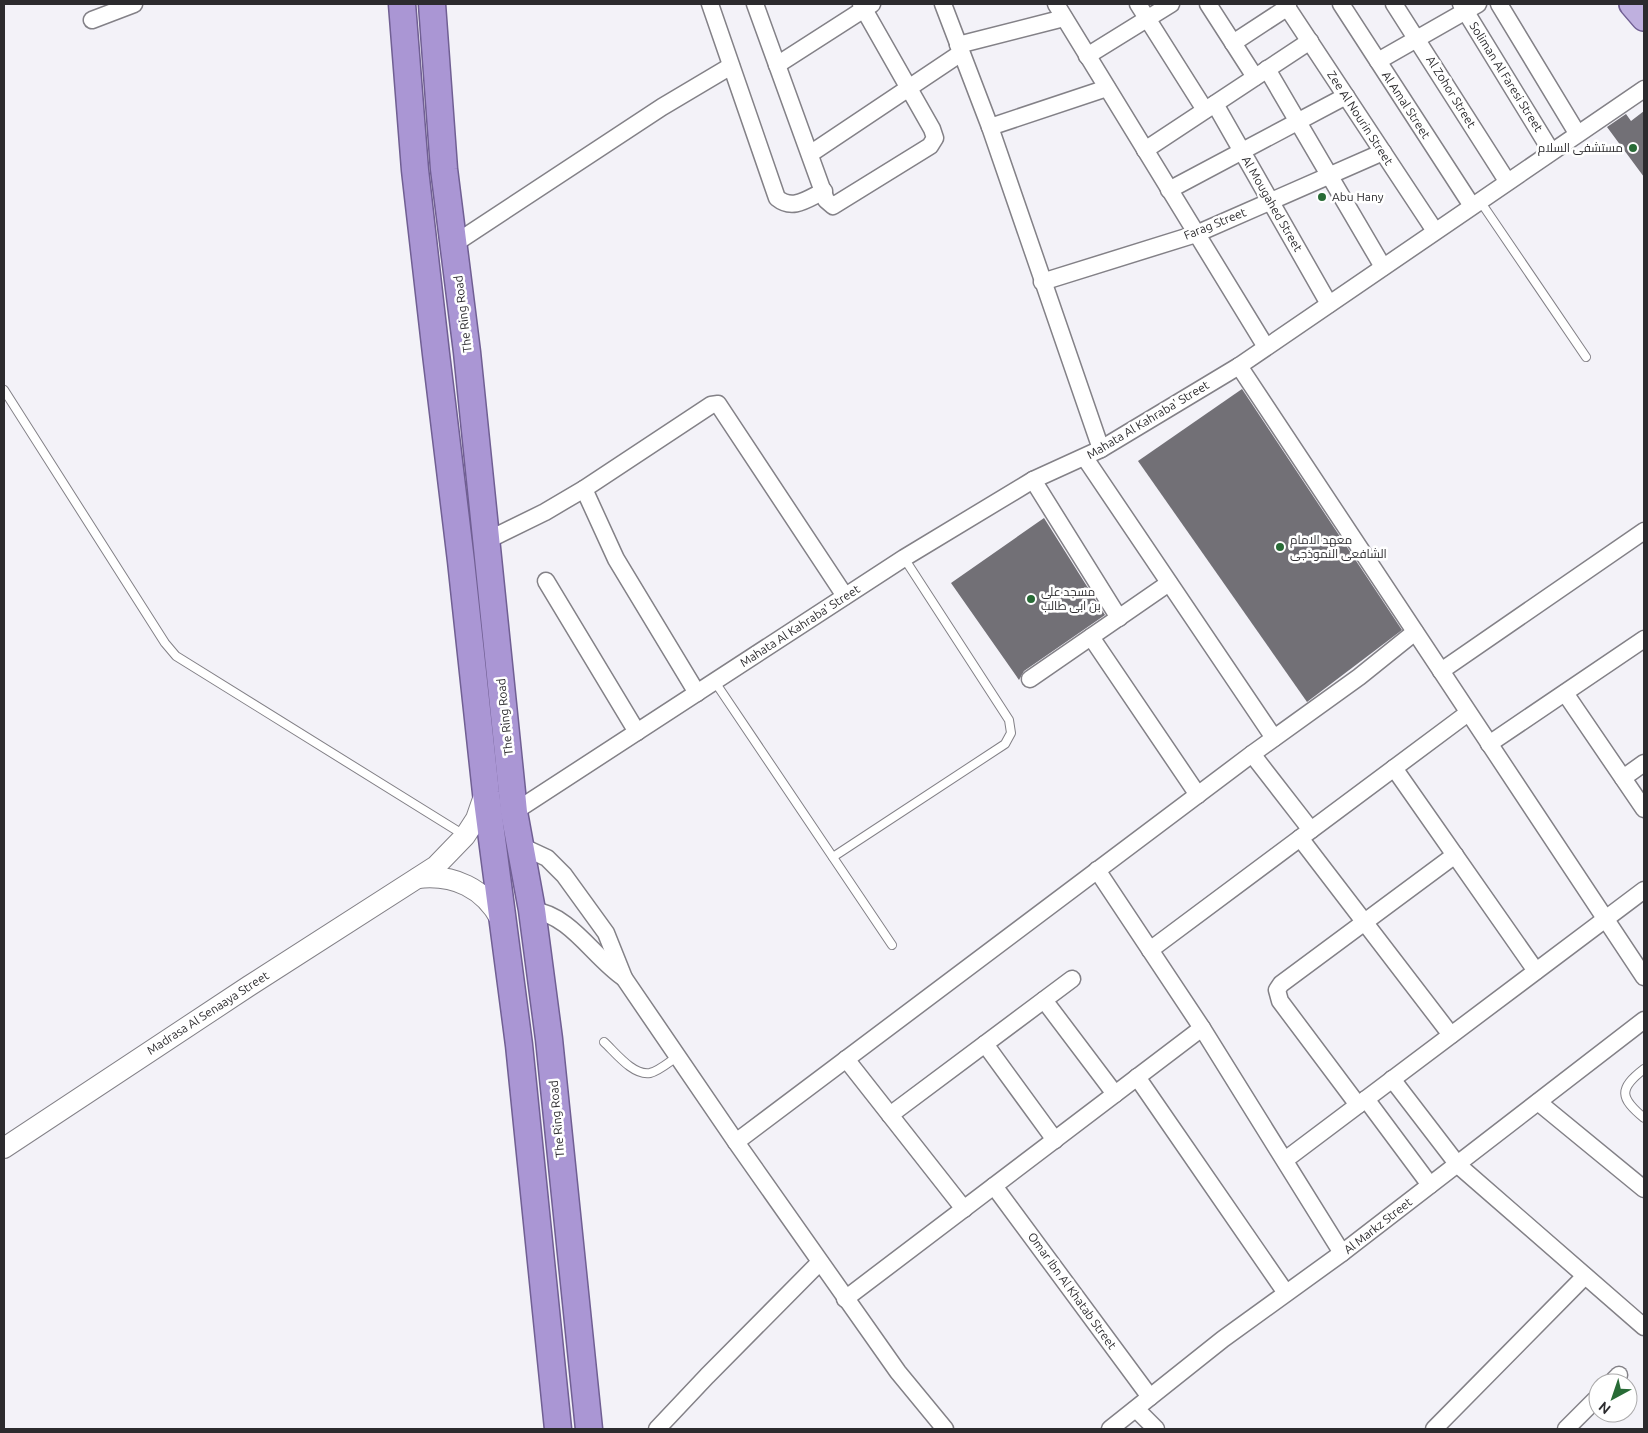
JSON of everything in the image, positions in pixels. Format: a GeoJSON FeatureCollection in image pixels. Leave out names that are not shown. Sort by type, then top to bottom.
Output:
{"type":"FeatureCollection","features":[{"type":"Feature","properties":{"kind":"highway"},"geometry":{"type":"LineString","coordinates":[[402,4],[415,170],[486,792],[506,928],[558,1429]]}},
{"type":"Feature","properties":{"kind":"highway","name":"The Ring Road"},"geometry":{"type":"LineString","coordinates":[[432,4],[444,169],[488,540],[514,812],[532,910],[549,1038],[589,1429]]}},
{"type":"Feature","properties":{"kind":"highway"},"geometry":{"type":"LineString","coordinates":[[436,354],[467,352]]}},
{"type":"Feature","properties":{"kind":"main road"},"geometry":{"type":"LineString","coordinates":[[1632,4],[1644,18]]}},
{"type":"Feature","properties":{"kind":"street"},"geometry":{"type":"LineString","coordinates":[[92,20],[134,4]]}},
{"type":"Feature","properties":{"kind":"street"},"geometry":{"type":"LineString","coordinates":[[710,4],[777,198],[787,205],[795,205],[824,191]]}},
{"type":"Feature","properties":{"kind":"street"},"geometry":{"type":"LineString","coordinates":[[755,4],[777,65],[824,191],[828,204],[835,205],[934,142],[932,129],[866,5],[777,65]]}},
{"type":"Feature","properties":{"kind":"street"},"geometry":{"type":"LineString","coordinates":[[943,4],[990,127],[1101,449]]}},
{"type":"Feature","properties":{"kind":"street"},"geometry":{"type":"LineString","coordinates":[[1056,4],[1266,347]]}},
{"type":"Feature","properties":{"kind":"street","name":"Al Mougahed Street"},"geometry":{"type":"LineString","coordinates":[[1138,4],[1242,151],[1329,304]]}},
{"type":"Feature","properties":{"kind":"street"},"geometry":{"type":"LineString","coordinates":[[1087,56],[1171,4]]}},
{"type":"Feature","properties":{"kind":"street"},"geometry":{"type":"LineString","coordinates":[[1208,4],[1233,43],[1261,73],[1297,122],[1383,267]]}},
{"type":"Feature","properties":{"kind":"street","name":"Al Amal Street"},"geometry":{"type":"LineString","coordinates":[[1341,4],[1475,203]]}},
{"type":"Feature","properties":{"kind":"street","name":"Al Zohor Street"},"geometry":{"type":"LineString","coordinates":[[1394,4],[1507,181]]}},
{"type":"Feature","properties":{"kind":"street"},"geometry":{"type":"LineString","coordinates":[[1499,4],[1577,133]]}},
{"type":"Feature","properties":{"kind":"street"},"geometry":{"type":"LineString","coordinates":[[1233,43],[1287,6]]}},
{"type":"Feature","properties":{"kind":"street","name":"Zee Al Nourin Street"},"geometry":{"type":"LineString","coordinates":[[1287,6],[1435,231]]}},
{"type":"Feature","properties":{"kind":"street"},"geometry":{"type":"LineString","coordinates":[[1378,61],[1417,39],[1468,6]]}},
{"type":"Feature","properties":{"kind":"street","name":"Soliman Al Faresi Street"},"geometry":{"type":"LineString","coordinates":[[1468,6],[1551,151]]}},
{"type":"Feature","properties":{"kind":"street"},"geometry":{"type":"LineString","coordinates":[[810,154],[909,88],[960,49],[1064,18]]}},
{"type":"Feature","properties":{"kind":"street"},"geometry":{"type":"LineString","coordinates":[[1145,150],[1310,41]]}},
{"type":"Feature","properties":{"kind":"street"},"geometry":{"type":"LineString","coordinates":[[454,244],[662,107],[731,66]]}},
{"type":"Feature","properties":{"kind":"street"},"geometry":{"type":"LineString","coordinates":[[990,127],[1107,88]]}},
{"type":"Feature","properties":{"kind":"street","name":"Mahata Al Kahraba' Street"},"geometry":{"type":"LineString","coordinates":[[514,812],[904,558],[1032,480],[1085,458],[1239,366],[1577,133],[1644,89]]}},
{"type":"Feature","properties":{"kind":"street"},"geometry":{"type":"LineString","coordinates":[[1169,190],[1346,96]]}},
{"type":"Feature","properties":{"kind":"street","name":"Farag Street"},"geometry":{"type":"LineString","coordinates":[[1042,282],[1196,234],[1383,152]]}},
{"type":"Feature","properties":{"kind":"street"},"geometry":{"type":"LineString","coordinates":[[1239,366],[1644,977]]}},
{"type":"Feature","properties":{"kind":"street"},"geometry":{"type":"LineString","coordinates":[[488,540],[545,512],[584,489],[711,405],[718,404],[845,596]]}},
{"type":"Feature","properties":{"kind":"street"},"geometry":{"type":"LineString","coordinates":[[1085,458],[1274,738]]}},
{"type":"Feature","properties":{"kind":"street"},"geometry":{"type":"LineString","coordinates":[[1032,480],[1119,618]]}},
{"type":"Feature","properties":{"kind":"street"},"geometry":{"type":"LineString","coordinates":[[584,489],[616,559],[697,693]]}},
{"type":"Feature","properties":{"kind":"street"},"geometry":{"type":"LineString","coordinates":[[1441,671],[1644,531]]}},
{"type":"Feature","properties":{"kind":"street"},"geometry":{"type":"LineString","coordinates":[[546,581],[638,732]]}},
{"type":"Feature","properties":{"kind":"street"},"geometry":{"type":"LineString","coordinates":[[1030,678],[1169,583]]}},
{"type":"Feature","properties":{"kind":"street"},"geometry":{"type":"LineString","coordinates":[[736,1142],[1252,754],[1360,677],[1415,632]]}},
{"type":"Feature","properties":{"kind":"street"},"geometry":{"type":"LineString","coordinates":[[1091,637],[1198,795]]}},
{"type":"Feature","properties":{"kind":"street"},"geometry":{"type":"LineString","coordinates":[[1489,744],[1644,639]]}},
{"type":"Feature","properties":{"kind":"street"},"geometry":{"type":"LineString","coordinates":[[1565,693],[1644,810]]}},
{"type":"Feature","properties":{"kind":"street"},"geometry":{"type":"LineString","coordinates":[[1150,950],[1468,713]]}},
{"type":"Feature","properties":{"kind":"street"},"geometry":{"type":"LineString","coordinates":[[1252,754],[1364,922],[1450,1036]]}},
{"type":"Feature","properties":{"kind":"street"},"geometry":{"type":"LineString","coordinates":[[1623,778],[1644,763]]}},
{"type":"Feature","properties":{"kind":"street"},"geometry":{"type":"LineString","coordinates":[[1394,768],[1536,971]]}},
{"type":"Feature","properties":{"kind":"street","name":"Madrasa Al Senaaya Street"},"geometry":{"type":"LineString","coordinates":[[4,1148],[414,878],[436,866],[465,836],[476,819],[486,792]]}},
{"type":"Feature","properties":{"kind":"street"},"geometry":{"type":"LineString","coordinates":[[520,845],[547,858],[564,875],[606,933],[624,978],[736,1142],[898,1372],[945,1429]]}},
{"type":"Feature","properties":{"kind":"street"},"geometry":{"type":"LineString","coordinates":[[1430,1185],[1280,1001],[1277,990],[1280,984],[1455,854]]}},
{"type":"Feature","properties":{"kind":"street"},"geometry":{"type":"LineString","coordinates":[[1097,870],[1202,1028],[1342,1254]]}},
{"type":"Feature","properties":{"kind":"street"},"geometry":{"type":"LineString","coordinates":[[414,878],[436,876],[459,881],[479,892],[495,908],[506,928]]}},
{"type":"Feature","properties":{"kind":"street"},"geometry":{"type":"LineString","coordinates":[[1285,1160],[1644,890]]}},
{"type":"Feature","properties":{"kind":"street"},"geometry":{"type":"LineString","coordinates":[[532,910],[541,911],[567,925],[599,958],[624,978]]}},
{"type":"Feature","properties":{"kind":"street"},"geometry":{"type":"LineString","coordinates":[[890,1115],[1072,979]]}},
{"type":"Feature","properties":{"kind":"street"},"geometry":{"type":"LineString","coordinates":[[1044,1000],[1115,1094]]}},
{"type":"Feature","properties":{"kind":"street","name":"Al Markz Street"},"geometry":{"type":"LineString","coordinates":[[1110,1429],[1223,1339],[1342,1254],[1644,1020]]}},
{"type":"Feature","properties":{"kind":"street"},"geometry":{"type":"LineString","coordinates":[[846,1299],[1202,1028]]}},
{"type":"Feature","properties":{"kind":"street"},"geometry":{"type":"LineString","coordinates":[[985,1044],[1055,1140]]}},
{"type":"Feature","properties":{"kind":"street"},"geometry":{"type":"LineString","coordinates":[[846,1058],[964,1209]]}},
{"type":"Feature","properties":{"kind":"street"},"geometry":{"type":"LineString","coordinates":[[1137,1077],[1286,1293]]}},
{"type":"Feature","properties":{"kind":"street"},"geometry":{"type":"LineString","coordinates":[[1392,1079],[1458,1165],[1644,1327]]}},
{"type":"Feature","properties":{"kind":"street"},"geometry":{"type":"LineString","coordinates":[[1538,1102],[1644,1190]]}},
{"type":"Feature","properties":{"kind":"street","name":"Omar Ibn Al Khatab Street"},"geometry":{"type":"LineString","coordinates":[[994,1186],[1150,1397]]}},
{"type":"Feature","properties":{"kind":"street"},"geometry":{"type":"LineString","coordinates":[[657,1429],[820,1262]]}},
{"type":"Feature","properties":{"kind":"street"},"geometry":{"type":"LineString","coordinates":[[1434,1429],[1585,1276]]}},
{"type":"Feature","properties":{"kind":"street"},"geometry":{"type":"LineString","coordinates":[[1566,1429],[1588,1407]]}},
{"type":"Feature","properties":{"kind":"street"},"geometry":{"type":"LineString","coordinates":[[1136,1409],[1156,1429]]}},
{"type":"Feature","properties":{"kind":"lane"},"geometry":{"type":"LineString","coordinates":[[1475,203],[1586,357]]}},
{"type":"Feature","properties":{"kind":"lane"},"geometry":{"type":"LineString","coordinates":[[4,390],[176,656],[465,836]]}},
{"type":"Feature","properties":{"kind":"lane"},"geometry":{"type":"LineString","coordinates":[[833,857],[1005,744],[1011,733],[1009,720],[904,558]]}},
{"type":"Feature","properties":{"kind":"lane"},"geometry":{"type":"LineString","coordinates":[[714,682],[892,945]]}},
{"type":"Feature","properties":{"kind":"lane"},"geometry":{"type":"LineString","coordinates":[[604,1042],[633,1068],[644,1073],[655,1071],[678,1056]]}},
{"type":"Feature","properties":{"kind":"lane"},"geometry":{"type":"LineString","coordinates":[[1644,1069],[1628,1083],[1625,1097],[1628,1104],[1644,1118]]}},
{"type":"Feature","properties":{"kind":"building","name":"مستشفى السلام"},"geometry":{"type":"Polygon","coordinates":[[[1644,111],[1644,177],[1607,127],[1626,114],[1631,121],[1644,111]]]}},
{"type":"Feature","properties":{"kind":"building","name":"معهد الامام الشافعى النموذجى"},"geometry":{"type":"Polygon","coordinates":[[[1242,389],[1402,630],[1307,702],[1138,461],[1242,389]]]}},
{"type":"Feature","properties":{"kind":"building","name":"مسجد على بن ابى طالب"},"geometry":{"type":"Polygon","coordinates":[[[1044,518],[1105,615],[1024,671],[1019,680],[951,583],[1044,518]]]}},
{"type":"Feature","properties":{"kind":"place","name":"مستشفى السلام"},"geometry":{"type":"Point","coordinates":[1633,148]}},
{"type":"Feature","properties":{"kind":"place","name":"Abu Hany"},"geometry":{"type":"Point","coordinates":[1322,197]}},
{"type":"Feature","properties":{"kind":"place","name":"معهد الامام الشافعى النموذجى"},"geometry":{"type":"Point","coordinates":[1280,547]}},
{"type":"Feature","properties":{"kind":"place","name":"مسجد على بن ابى طالب"},"geometry":{"type":"Point","coordinates":[1031,599]}}]}
